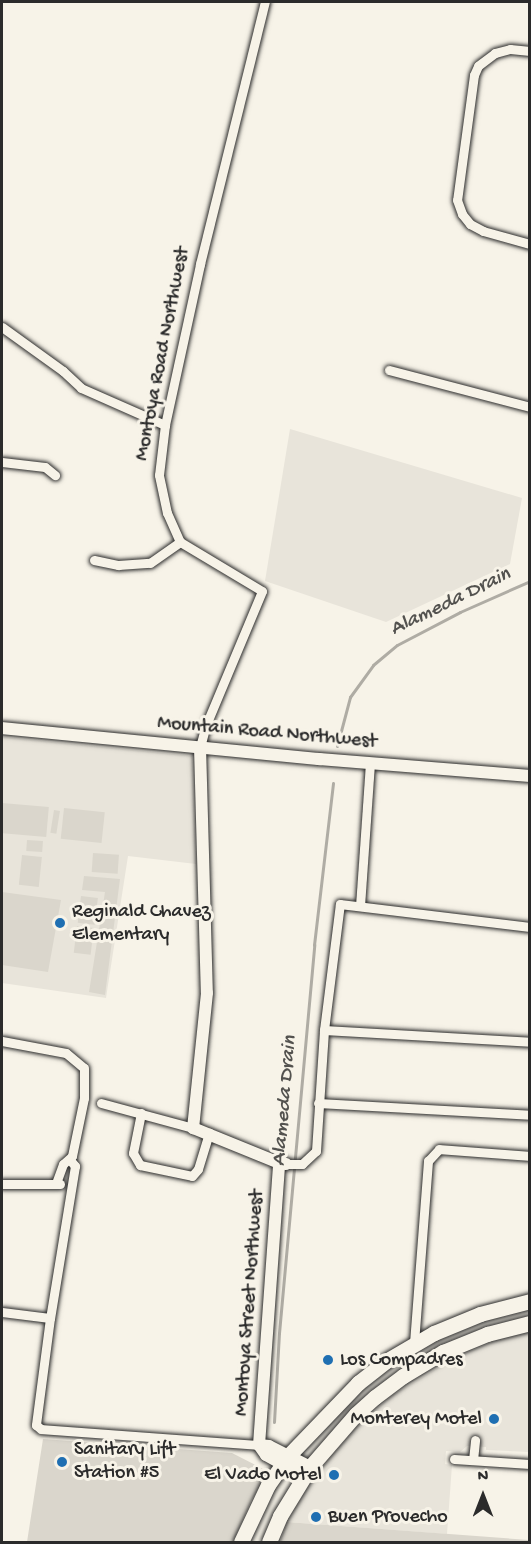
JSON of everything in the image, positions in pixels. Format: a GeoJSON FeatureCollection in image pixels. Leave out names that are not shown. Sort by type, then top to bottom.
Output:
{"type":"FeatureCollection","features":[{"type":"Feature","properties":{"kind":"main road"},"geometry":{"type":"LineString","coordinates":[[242,1542],[268,1485],[286,1460],[358,1383],[414,1343],[480,1314],[530,1301]]}},
{"type":"Feature","properties":{"kind":"main road"},"geometry":{"type":"LineString","coordinates":[[268,1542],[280,1516],[307,1471],[356,1414],[403,1376],[466,1342],[530,1323]]}},
{"type":"Feature","properties":{"kind":"street","name":"Montoya Road Northwest"},"geometry":{"type":"LineString","coordinates":[[180,542],[167,513],[159,475],[165,425],[200,264],[265,2]]}},
{"type":"Feature","properties":{"kind":"street"},"geometry":{"type":"LineString","coordinates":[[530,51],[510,49],[495,53],[478,66],[474,75],[457,200],[462,214],[470,224],[483,231],[530,244]]}},
{"type":"Feature","properties":{"kind":"street"},"geometry":{"type":"LineString","coordinates":[[2,327],[63,371],[81,388],[165,425]]}},
{"type":"Feature","properties":{"kind":"street"},"geometry":{"type":"LineString","coordinates":[[389,370],[530,407]]}},
{"type":"Feature","properties":{"kind":"street"},"geometry":{"type":"LineString","coordinates":[[2,462],[45,467],[55,475]]}},
{"type":"Feature","properties":{"kind":"street"},"geometry":{"type":"LineString","coordinates":[[94,560],[118,565],[150,562],[180,542],[262,591],[206,725],[200,747],[207,993],[193,1128]]}},
{"type":"Feature","properties":{"kind":"street","name":"Mountain Road Northwest"},"geometry":{"type":"LineString","coordinates":[[2,728],[350,762],[530,776]]}},
{"type":"Feature","properties":{"kind":"street"},"geometry":{"type":"LineString","coordinates":[[360,906],[370,762]]}},
{"type":"Feature","properties":{"kind":"street"},"geometry":{"type":"LineString","coordinates":[[101,1102],[193,1128],[283,1163],[302,1164],[316,1151],[324,1030],[340,904],[530,927]]}},
{"type":"Feature","properties":{"kind":"street"},"geometry":{"type":"LineString","coordinates":[[324,1030],[530,1042]]}},
{"type":"Feature","properties":{"kind":"street"},"geometry":{"type":"LineString","coordinates":[[2,1041],[66,1053],[84,1068],[84,1098],[70,1160],[63,1164],[56,1183]]}},
{"type":"Feature","properties":{"kind":"street"},"geometry":{"type":"LineString","coordinates":[[318,1103],[530,1115]]}},
{"type":"Feature","properties":{"kind":"street"},"geometry":{"type":"LineString","coordinates":[[141,1113],[133,1153],[140,1165],[192,1176],[198,1169],[209,1134]]}},
{"type":"Feature","properties":{"kind":"street"},"geometry":{"type":"LineString","coordinates":[[414,1343],[428,1161],[439,1149],[530,1156]]}},
{"type":"Feature","properties":{"kind":"street"},"geometry":{"type":"LineString","coordinates":[[70,1160],[75,1166],[69,1190],[36,1425],[41,1429],[259,1445],[266,1455],[286,1460],[307,1471]]}},
{"type":"Feature","properties":{"kind":"street","name":"Montoya Street Northwest"},"geometry":{"type":"LineString","coordinates":[[259,1445],[283,1163]]}},
{"type":"Feature","properties":{"kind":"street"},"geometry":{"type":"LineString","coordinates":[[2,1184],[56,1183],[69,1190]]}},
{"type":"Feature","properties":{"kind":"street"},"geometry":{"type":"LineString","coordinates":[[2,1312],[50,1318]]}},
{"type":"Feature","properties":{"kind":"street"},"geometry":{"type":"LineString","coordinates":[[473,1460],[475,1440]]}},
{"type":"Feature","properties":{"kind":"street"},"geometry":{"type":"LineString","coordinates":[[454,1459],[530,1464]]}},
{"type":"Feature","properties":{"kind":"shaded area"},"geometry":{"type":"Polygon","coordinates":[[[290,429],[522,498],[510,564],[386,622],[265,581],[290,429]]]}},
{"type":"Feature","properties":{"kind":"shaded area","name":"Reginald Chavez Elementary"},"geometry":{"type":"Polygon","coordinates":[[[2,737],[192,756],[196,864],[128,856],[106,998],[2,983],[2,737]]]}},
{"type":"Feature","properties":{"kind":"shaded area"},"geometry":{"type":"Polygon","coordinates":[[[2,803],[49,807],[46,837],[2,833],[2,803]]]}},
{"type":"Feature","properties":{"kind":"shaded area"},"geometry":{"type":"Polygon","coordinates":[[[64,808],[105,812],[102,843],[61,839],[64,808]]]}},
{"type":"Feature","properties":{"kind":"shaded area"},"geometry":{"type":"Polygon","coordinates":[[[54,810],[60,811],[56,834],[50,833],[54,810]]]}},
{"type":"Feature","properties":{"kind":"shaded area"},"geometry":{"type":"Polygon","coordinates":[[[27,840],[43,841],[42,852],[26,851],[27,840]]]}},
{"type":"Feature","properties":{"kind":"shaded area"},"geometry":{"type":"Polygon","coordinates":[[[93,853],[119,855],[118,874],[92,872],[93,853]]]}},
{"type":"Feature","properties":{"kind":"shaded area"},"geometry":{"type":"Polygon","coordinates":[[[22,855],[42,857],[39,887],[19,885],[22,855]]]}},
{"type":"Feature","properties":{"kind":"shaded area"},"geometry":{"type":"Polygon","coordinates":[[[84,876],[120,879],[105,995],[89,992],[105,892],[82,890],[84,876]]]}},
{"type":"Feature","properties":{"kind":"shaded area"},"geometry":{"type":"Polygon","coordinates":[[[2,892],[61,900],[48,972],[2,965],[2,892]]]}},
{"type":"Feature","properties":{"kind":"shaded area"},"geometry":{"type":"Polygon","coordinates":[[[81,896],[98,898],[95,925],[78,923],[81,896]]]}},
{"type":"Feature","properties":{"kind":"shaded area"},"geometry":{"type":"Polygon","coordinates":[[[77,926],[94,928],[91,955],[74,953],[77,926]]]}},
{"type":"Feature","properties":{"kind":"shaded area"},"geometry":{"type":"Polygon","coordinates":[[[529,1329],[529,1452],[486,1450],[486,1447],[467,1446],[460,1452],[446,1451],[445,1464],[452,1465],[447,1534],[287,1522],[310,1483],[329,1459],[361,1422],[393,1395],[456,1357],[495,1341],[496,1338],[529,1329]]]}},
{"type":"Feature","properties":{"kind":"shaded area"},"geometry":{"type":"Polygon","coordinates":[[[43,1439],[232,1453],[269,1472],[252,1499],[233,1542],[27,1542],[43,1439]]]}},
{"type":"Feature","properties":{"kind":"shaded area"},"geometry":{"type":"Polygon","coordinates":[[[287,1522],[529,1540],[529,1542],[280,1542],[287,1522]]]}},
{"type":"Feature","properties":{"kind":"waterway","name":"Alameda Drain"},"geometry":{"type":"LineString","coordinates":[[337,746],[350,697],[373,665],[397,645],[460,612],[530,581]]}},
{"type":"Feature","properties":{"kind":"waterway","name":"Alameda Drain"},"geometry":{"type":"LineString","coordinates":[[274,1422],[279,1333],[314,945],[333,783]]}},
{"type":"Feature","properties":{"kind":"place","name":"Reginald Chavez Elementary"},"geometry":{"type":"Point","coordinates":[60,923]}},
{"type":"Feature","properties":{"kind":"place","name":"Los Compadres"},"geometry":{"type":"Point","coordinates":[328,1360]}},
{"type":"Feature","properties":{"kind":"place","name":"Monterey Motel"},"geometry":{"type":"Point","coordinates":[494,1419]}},
{"type":"Feature","properties":{"kind":"place","name":"Sanitary Lift Station #5"},"geometry":{"type":"Point","coordinates":[62,1462]}},
{"type":"Feature","properties":{"kind":"place","name":"El Vado Motel"},"geometry":{"type":"Point","coordinates":[334,1475]}},
{"type":"Feature","properties":{"kind":"place","name":"Buen Provecho"},"geometry":{"type":"Point","coordinates":[316,1517]}}]}
